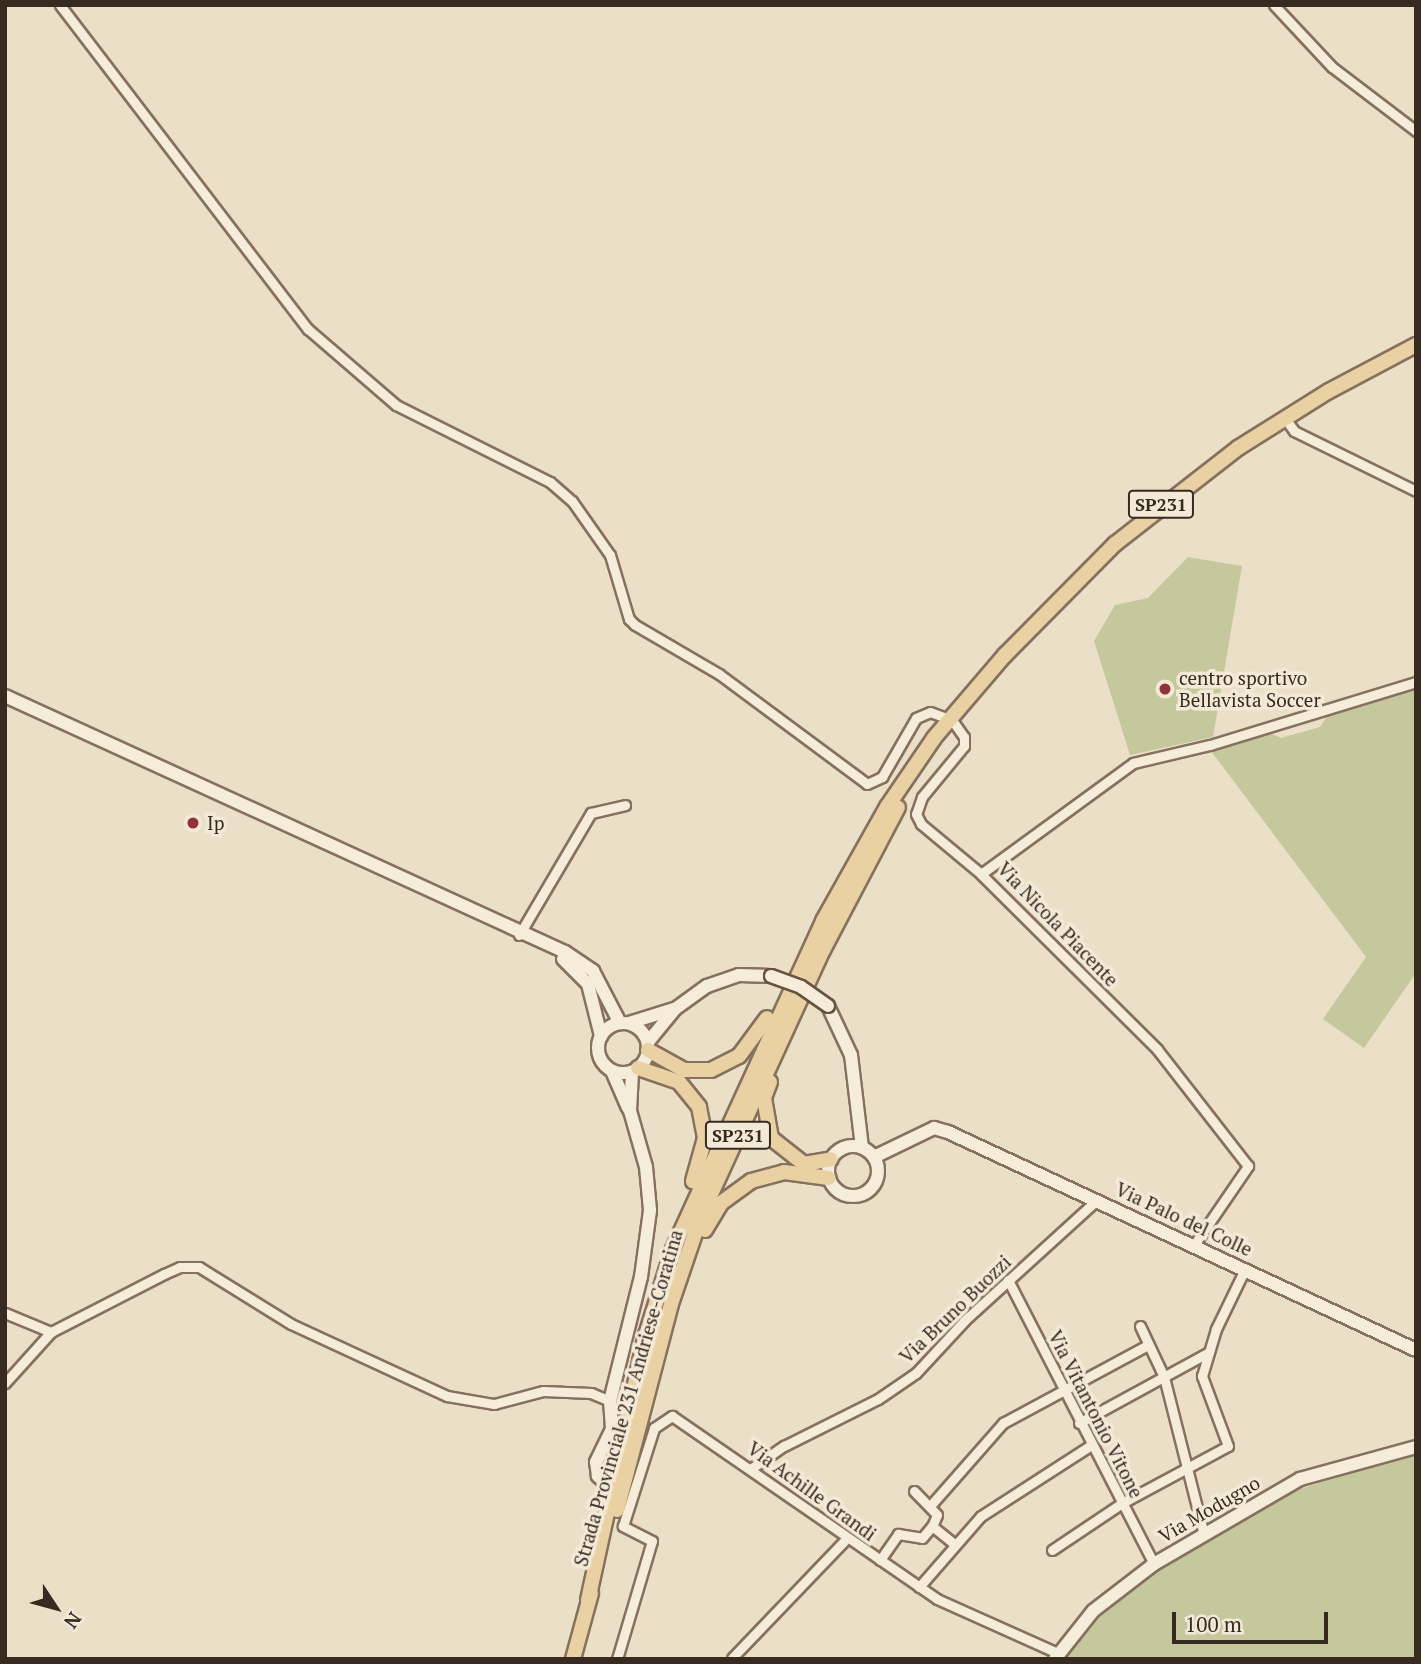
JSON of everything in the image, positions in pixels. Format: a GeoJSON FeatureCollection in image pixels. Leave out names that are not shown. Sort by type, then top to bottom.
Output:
{"type":"FeatureCollection","features":[{"type":"Feature","properties":{"kind":"main road","name":"Strada Provinciale 231 Andriese-Coratina"},"geometry":{"type":"LineString","coordinates":[[573,1659],[649,1325],[677,1238],[850,867],[913,768],[1024,633],[1115,544],[1201,474],[1284,417],[1416,345]]}},
{"type":"Feature","properties":{"kind":"main road","name":"Strada Provinciale 231 Andriese-Coratina"},"geometry":{"type":"LineString","coordinates":[[588,1600],[631,1461],[680,1274],[701,1216],[843,909],[885,829],[952,720]]}},
{"type":"Feature","properties":{"kind":"main road"},"geometry":{"type":"LineString","coordinates":[[648,1046],[674,1066],[696,1071],[711,1070],[739,1056],[761,1031],[815,916],[850,867]]}},
{"type":"Feature","properties":{"kind":"main road"},"geometry":{"type":"LineString","coordinates":[[831,1159],[804,1164],[782,1151],[771,1138],[764,1098],[843,909]]}},
{"type":"Feature","properties":{"kind":"main road"},"geometry":{"type":"LineString","coordinates":[[629,1417],[648,1307],[705,1138],[691,1094],[665,1074],[635,1070]]}},
{"type":"Feature","properties":{"kind":"main road"},"geometry":{"type":"LineString","coordinates":[[649,1390],[707,1225],[721,1203],[738,1188],[774,1174],[803,1172],[829,1178]]}},
{"type":"Feature","properties":{"kind":"street"},"geometry":{"type":"LineString","coordinates":[[60,5],[308,329],[396,405],[550,482],[572,501],[610,555],[629,619],[635,625],[719,674],[867,784],[882,777],[916,718],[930,712],[952,720],[964,737],[964,746],[922,797],[916,814],[921,824],[981,874]]}},
{"type":"Feature","properties":{"kind":"street"},"geometry":{"type":"LineString","coordinates":[[1274,5],[1332,67],[1416,131]]}},
{"type":"Feature","properties":{"kind":"street"},"geometry":{"type":"LineString","coordinates":[[1284,417],[1294,431],[1416,491]]}},
{"type":"Feature","properties":{"kind":"street","name":"Via Nicola Piacente"},"geometry":{"type":"LineString","coordinates":[[1194,1245],[1248,1166],[1157,1049],[981,874],[1133,763],[1210,745],[1416,682]]}},
{"type":"Feature","properties":{"kind":"street"},"geometry":{"type":"LineString","coordinates":[[5,696],[555,951],[589,984],[601,1036],[598,1052],[612,1071],[630,1111],[646,1167],[650,1210],[641,1277],[610,1401],[612,1429],[595,1470],[613,1490]]}},
{"type":"Feature","properties":{"kind":"street"},"geometry":{"type":"LineString","coordinates":[[519,934],[592,813],[602,807],[625,806]]}},
{"type":"Feature","properties":{"kind":"street"},"geometry":{"type":"LineString","coordinates":[[555,951],[565,952],[593,971],[625,1023],[641,1030],[648,1046]]}},
{"type":"Feature","properties":{"kind":"street"},"geometry":{"type":"LineString","coordinates":[[601,1036],[625,1023],[675,1009],[723,979],[771,976],[801,987],[828,1006],[851,1055],[857,1105],[856,1146]]}},
{"type":"Feature","properties":{"kind":"street"},"geometry":{"type":"LineString","coordinates":[[630,1111],[635,1070],[648,1046],[675,1009]]}},
{"type":"Feature","properties":{"kind":"street"},"geometry":{"type":"LineString","coordinates":[[612,1071],[635,1070]]}},
{"type":"Feature","properties":{"kind":"street","name":"Via Palo del Colle"},"geometry":{"type":"LineString","coordinates":[[876,1161],[898,1146],[934,1128],[1097,1200],[1416,1350]]}},
{"type":"Feature","properties":{"kind":"street"},"geometry":{"type":"LineString","coordinates":[[856,1146],[876,1161],[870,1189],[855,1196],[839,1191],[829,1178],[831,1159],[856,1146]]}},
{"type":"Feature","properties":{"kind":"street","name":"Via Bruno Buozzi"},"geometry":{"type":"LineString","coordinates":[[752,1468],[784,1446],[878,1399],[916,1373],[1008,1280],[1097,1200]]}},
{"type":"Feature","properties":{"kind":"street"},"geometry":{"type":"LineString","coordinates":[[5,1383],[51,1332],[164,1274],[180,1267],[199,1267],[291,1324],[447,1396],[494,1404],[543,1391],[591,1393],[610,1401]]}},
{"type":"Feature","properties":{"kind":"street"},"geometry":{"type":"LineString","coordinates":[[1052,1550],[1122,1503],[1228,1446],[1202,1376],[1209,1352],[1245,1269]]}},
{"type":"Feature","properties":{"kind":"street","name":"Via Vitantonio Vitone"},"geometry":{"type":"LineString","coordinates":[[1008,1280],[1079,1423],[1154,1564]]}},
{"type":"Feature","properties":{"kind":"street"},"geometry":{"type":"LineString","coordinates":[[5,1313],[51,1332]]}},
{"type":"Feature","properties":{"kind":"street"},"geometry":{"type":"LineString","coordinates":[[1140,1326],[1164,1377],[1204,1535]]}},
{"type":"Feature","properties":{"kind":"street"},"geometry":{"type":"LineString","coordinates":[[929,1506],[1003,1423],[1148,1345]]}},
{"type":"Feature","properties":{"kind":"street"},"geometry":{"type":"LineString","coordinates":[[1079,1423],[1209,1352]]}},
{"type":"Feature","properties":{"kind":"street","name":"Via Achille Grandi"},"geometry":{"type":"LineString","coordinates":[[617,1659],[652,1541],[622,1526],[654,1428],[672,1416],[752,1468],[919,1587],[1056,1656]]}},
{"type":"Feature","properties":{"kind":"street"},"geometry":{"type":"LineString","coordinates":[[919,1587],[954,1544],[981,1517],[1091,1445]]}},
{"type":"Feature","properties":{"kind":"street","name":"Via Modugno"},"geometry":{"type":"LineString","coordinates":[[1056,1656],[1093,1611],[1154,1564],[1300,1479],[1416,1447]]}},
{"type":"Feature","properties":{"kind":"street"},"geometry":{"type":"LineString","coordinates":[[631,1461],[635,1481]]}},
{"type":"Feature","properties":{"kind":"street"},"geometry":{"type":"LineString","coordinates":[[880,1560],[898,1534],[922,1538],[932,1526],[937,1515],[914,1491]]}},
{"type":"Feature","properties":{"kind":"street"},"geometry":{"type":"LineString","coordinates":[[932,1526],[954,1544]]}},
{"type":"Feature","properties":{"kind":"street"},"geometry":{"type":"LineString","coordinates":[[732,1658],[847,1538]]}},
{"type":"Feature","properties":{"kind":"green space","name":"centro sportivo Bellavista Soccer"},"geometry":{"type":"Polygon","coordinates":[[[1188,557],[1242,566],[1213,737],[1130,755],[1094,641],[1115,605],[1148,598],[1188,557]]]}},
{"type":"Feature","properties":{"kind":"green space"},"geometry":{"type":"Polygon","coordinates":[[[1416,689],[1416,973],[1364,1048],[1323,1019],[1366,957],[1211,751],[1270,733],[1281,738],[1320,727],[1328,715],[1416,689]]]}},
{"type":"Feature","properties":{"kind":"green space"},"geometry":{"type":"Polygon","coordinates":[[[1416,1452],[1416,1659],[1066,1659],[1127,1583],[1266,1500],[1416,1452]]]}},
{"type":"Feature","properties":{"kind":"place","name":"centro sportivo Bellavista Soccer"},"geometry":{"type":"Point","coordinates":[1165,689]}},
{"type":"Feature","properties":{"kind":"place","name":"Ip"},"geometry":{"type":"Point","coordinates":[193,823]}}]}
